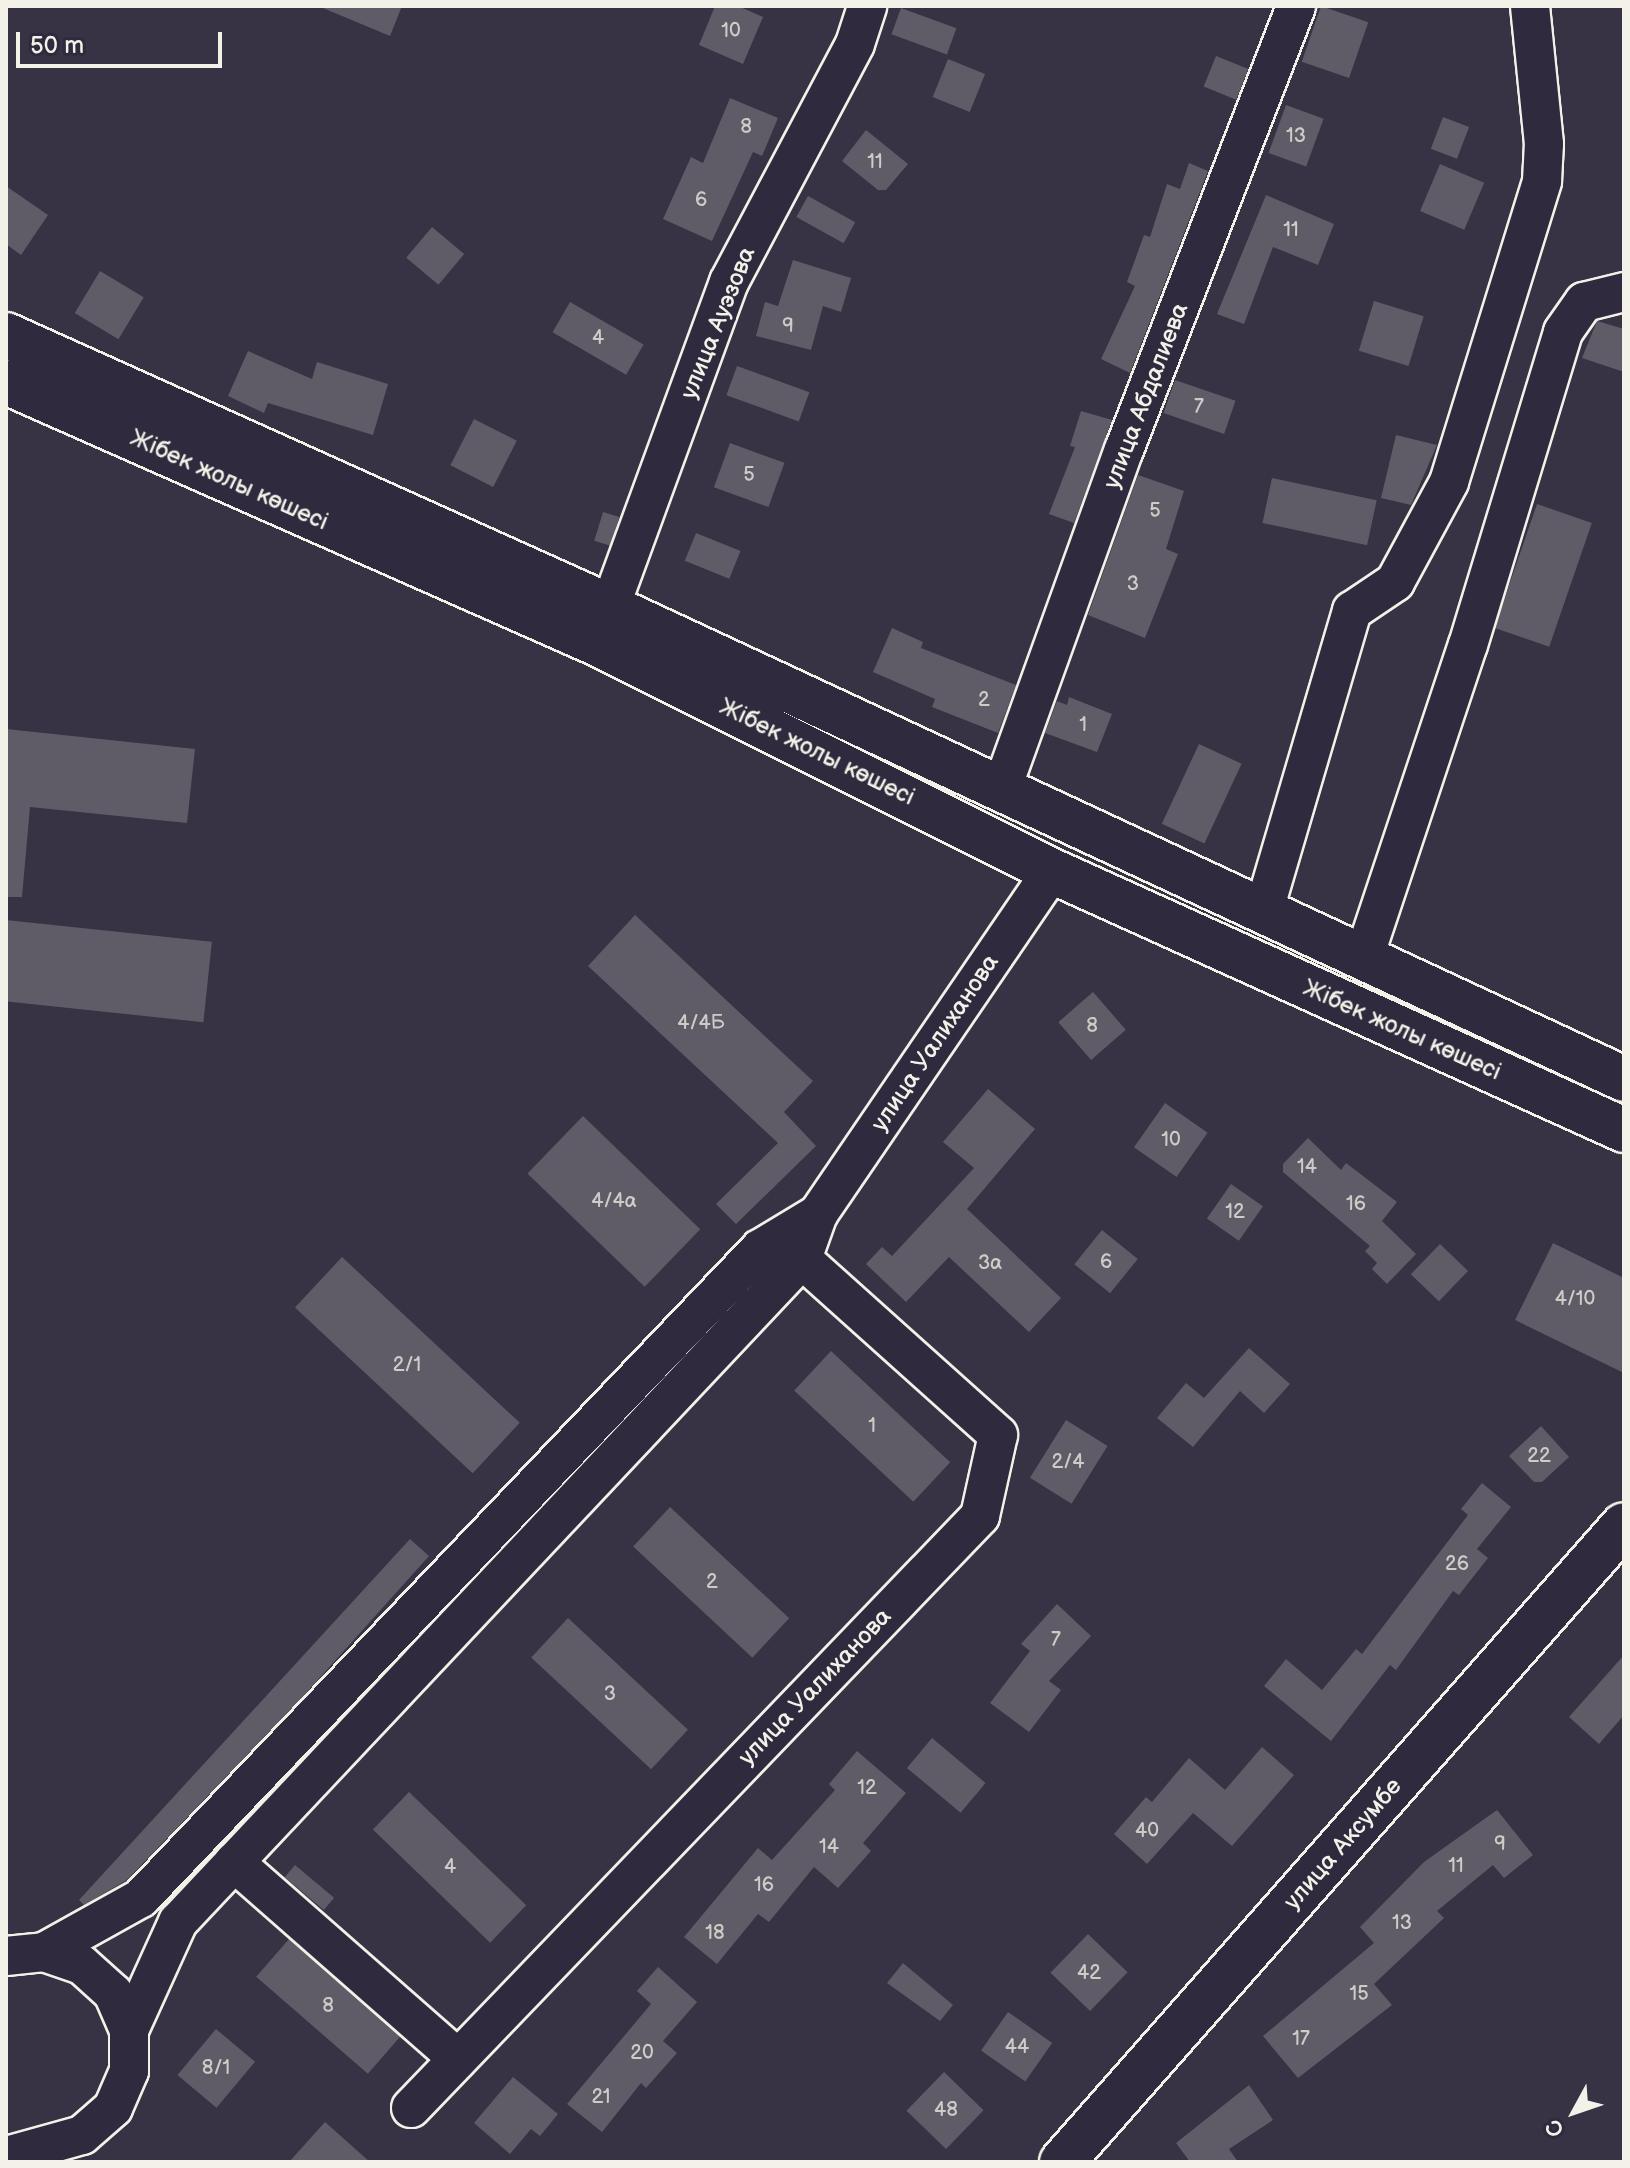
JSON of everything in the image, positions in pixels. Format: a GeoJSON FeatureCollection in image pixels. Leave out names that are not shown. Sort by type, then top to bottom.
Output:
{"type":"FeatureCollection","features":[{"type":"Feature","properties":{"kind":"main road","name":"Жібек жолы көшесі"},"geometry":{"type":"LineString","coordinates":[[6,335],[610,607],[1624,1079]]}},
{"type":"Feature","properties":{"kind":"main road","name":"Жібек жолы көшесі"},"geometry":{"type":"LineString","coordinates":[[6,382],[596,643],[1052,871],[1624,1130]]}},
{"type":"Feature","properties":{"kind":"main road","name":"улица Аксумбе"},"geometry":{"type":"LineString","coordinates":[[1062,2162],[1624,1525]]}},
{"type":"Feature","properties":{"kind":"street","name":"улица Ауэзова"},"geometry":{"type":"LineString","coordinates":[[610,607],[729,282],[855,44],[867,6]]}},
{"type":"Feature","properties":{"kind":"street","name":"улица Абдалиева"},"geometry":{"type":"LineString","coordinates":[[1002,788],[1124,450],[1296,6]]}},
{"type":"Feature","properties":{"kind":"street"},"geometry":{"type":"LineString","coordinates":[[1264,910],[1352,611],[1395,582],[1449,482],[1542,181],[1544,144],[1530,6]]}},
{"type":"Feature","properties":{"kind":"street"},"geometry":{"type":"LineString","coordinates":[[1364,957],[1468,645],[1563,332],[1584,302],[1622,292]]}},
{"type":"Feature","properties":{"kind":"street","name":"улица Уалиханова"},"geometry":{"type":"LineString","coordinates":[[129,2030],[178,1922],[802,1259],[818,1214],[1052,871]]}},
{"type":"Feature","properties":{"kind":"street","name":"улица Уалиханова"},"geometry":{"type":"LineString","coordinates":[[44,1952],[84,1935],[141,1898],[760,1249],[818,1214]]}},
{"type":"Feature","properties":{"kind":"street","name":"улица Уалиханова"},"geometry":{"type":"LineString","coordinates":[[411,2108],[980,1516],[998,1435],[802,1259]]}},
{"type":"Feature","properties":{"kind":"street"},"geometry":{"type":"LineString","coordinates":[[234,1862],[458,2059]]}},
{"type":"Feature","properties":{"kind":"street"},"geometry":{"type":"LineString","coordinates":[[6,1956],[44,1952],[82,1965],[113,1993],[129,2030],[129,2071],[113,2108],[87,2148],[15,2155]]}},
{"type":"Feature","properties":{"kind":"building"},"geometry":{"type":"Polygon","coordinates":[[[318,6],[402,6],[390,36],[318,6]]]}},
{"type":"Feature","properties":{"kind":"building"},"geometry":{"type":"Polygon","coordinates":[[[715,6],[738,6],[763,17],[743,64],[699,45],[715,6]]]}},
{"type":"Feature","properties":{"kind":"building"},"geometry":{"type":"Polygon","coordinates":[[[1321,6],[1368,22],[1349,78],[1302,62],[1321,6]]]}},
{"type":"Feature","properties":{"kind":"building"},"geometry":{"type":"Polygon","coordinates":[[[901,8],[956,28],[947,54],[891,34],[901,8]]]}},
{"type":"Feature","properties":{"kind":"building"},"geometry":{"type":"Polygon","coordinates":[[[1216,56],[1248,69],[1236,100],[1204,87],[1216,56]]]}},
{"type":"Feature","properties":{"kind":"building"},"geometry":{"type":"Polygon","coordinates":[[[948,59],[985,74],[970,112],[933,97],[948,59]]]}},
{"type":"Feature","properties":{"kind":"building"},"geometry":{"type":"Polygon","coordinates":[[[730,98],[778,118],[762,156],[753,152],[712,241],[663,219],[691,157],[703,163],[730,98]]]}},
{"type":"Feature","properties":{"kind":"building"},"geometry":{"type":"Polygon","coordinates":[[[1286,105],[1324,119],[1306,167],[1269,153],[1286,105]]]}},
{"type":"Feature","properties":{"kind":"building"},"geometry":{"type":"Polygon","coordinates":[[[1443,117],[1469,127],[1457,159],[1431,149],[1443,117]]]}},
{"type":"Feature","properties":{"kind":"building"},"geometry":{"type":"Polygon","coordinates":[[[866,130],[908,164],[886,190],[878,190],[842,161],[866,130]]]}},
{"type":"Feature","properties":{"kind":"building"},"geometry":{"type":"Polygon","coordinates":[[[1189,163],[1208,171],[1130,373],[1101,359],[1135,286],[1127,282],[1144,235],[1150,237],[1167,184],[1180,189],[1189,163]]]}},
{"type":"Feature","properties":{"kind":"building"},"geometry":{"type":"Polygon","coordinates":[[[1440,164],[1484,183],[1464,230],[1420,211],[1440,164]]]}},
{"type":"Feature","properties":{"kind":"building"},"geometry":{"type":"Polygon","coordinates":[[[6,186],[48,215],[21,255],[6,244],[6,186]]]}},
{"type":"Feature","properties":{"kind":"building"},"geometry":{"type":"Polygon","coordinates":[[[1266,195],[1334,224],[1318,265],[1273,247],[1244,324],[1217,314],[1266,195]]]}},
{"type":"Feature","properties":{"kind":"building"},"geometry":{"type":"Polygon","coordinates":[[[808,196],[855,222],[844,243],[796,217],[808,196]]]}},
{"type":"Feature","properties":{"kind":"building"},"geometry":{"type":"Polygon","coordinates":[[[432,227],[464,254],[438,285],[406,258],[432,227]]]}},
{"type":"Feature","properties":{"kind":"building"},"geometry":{"type":"Polygon","coordinates":[[[793,260],[851,278],[841,312],[823,306],[811,350],[756,336],[765,302],[778,306],[793,260]]]}},
{"type":"Feature","properties":{"kind":"building"},"geometry":{"type":"Polygon","coordinates":[[[100,271],[144,297],[118,339],[75,313],[100,271]]]}},
{"type":"Feature","properties":{"kind":"building"},"geometry":{"type":"Polygon","coordinates":[[[1374,301],[1424,316],[1409,366],[1359,351],[1374,301]]]}},
{"type":"Feature","properties":{"kind":"building"},"geometry":{"type":"Polygon","coordinates":[[[570,302],[644,344],[626,375],[552,332],[570,302]]]}},
{"type":"Feature","properties":{"kind":"building"},"geometry":{"type":"Polygon","coordinates":[[[1597,321],[1624,329],[1624,372],[1582,358],[1597,321]]]}},
{"type":"Feature","properties":{"kind":"building"},"geometry":{"type":"Polygon","coordinates":[[[248,351],[312,379],[317,362],[388,384],[373,435],[268,403],[264,413],[228,396],[248,351]]]}},
{"type":"Feature","properties":{"kind":"building"},"geometry":{"type":"Polygon","coordinates":[[[737,366],[809,392],[799,421],[726,395],[737,366]]]}},
{"type":"Feature","properties":{"kind":"building"},"geometry":{"type":"Polygon","coordinates":[[[1175,380],[1236,401],[1224,434],[1164,413],[1175,380]]]}},
{"type":"Feature","properties":{"kind":"building"},"geometry":{"type":"Polygon","coordinates":[[[1081,411],[1112,420],[1074,523],[1049,514],[1075,447],[1070,446],[1081,411]]]}},
{"type":"Feature","properties":{"kind":"building"},"geometry":{"type":"Polygon","coordinates":[[[474,419],[517,441],[493,487],[450,465],[474,419]]]}},
{"type":"Feature","properties":{"kind":"building"},"geometry":{"type":"Polygon","coordinates":[[[1396,435],[1437,445],[1411,505],[1381,498],[1396,435]]]}},
{"type":"Feature","properties":{"kind":"building"},"geometry":{"type":"Polygon","coordinates":[[[730,443],[785,463],[768,507],[714,487],[730,443]]]}},
{"type":"Feature","properties":{"kind":"building"},"geometry":{"type":"Polygon","coordinates":[[[1138,475],[1184,491],[1166,549],[1178,554],[1145,638],[1088,615],[1138,475]]]}},
{"type":"Feature","properties":{"kind":"building"},"geometry":{"type":"Polygon","coordinates":[[[1272,478],[1377,500],[1367,545],[1262,523],[1272,478]]]}},
{"type":"Feature","properties":{"kind":"building"},"geometry":{"type":"Polygon","coordinates":[[[1537,504],[1592,523],[1549,647],[1494,628],[1537,504]]]}},
{"type":"Feature","properties":{"kind":"building"},"geometry":{"type":"Polygon","coordinates":[[[603,512],[619,517],[610,546],[594,541],[603,512]]]}},
{"type":"Feature","properties":{"kind":"building"},"geometry":{"type":"Polygon","coordinates":[[[696,533],[741,551],[729,579],[685,561],[696,533]]]}},
{"type":"Feature","properties":{"kind":"building"},"geometry":{"type":"Polygon","coordinates":[[[892,628],[923,642],[921,648],[1016,685],[998,733],[932,707],[935,699],[873,672],[892,628]]]}},
{"type":"Feature","properties":{"kind":"building"},"geometry":{"type":"Polygon","coordinates":[[[1069,697],[1112,714],[1097,752],[1045,733],[1057,701],[1067,705],[1069,697]]]}},
{"type":"Feature","properties":{"kind":"building"},"geometry":{"type":"Polygon","coordinates":[[[6,729],[195,749],[187,823],[30,807],[22,897],[6,897],[6,729]]]}},
{"type":"Feature","properties":{"kind":"building"},"geometry":{"type":"Polygon","coordinates":[[[1199,744],[1242,764],[1204,844],[1162,824],[1199,744]]]}},
{"type":"Feature","properties":{"kind":"building"},"geometry":{"type":"Polygon","coordinates":[[[635,915],[813,1081],[784,1112],[816,1146],[736,1224],[716,1204],[778,1143],[588,966],[635,915]]]}},
{"type":"Feature","properties":{"kind":"building"},"geometry":{"type":"Polygon","coordinates":[[[6,920],[212,942],[203,1022],[6,1001],[6,920]]]}},
{"type":"Feature","properties":{"kind":"building"},"geometry":{"type":"Polygon","coordinates":[[[1093,992],[1126,1030],[1091,1060],[1058,1022],[1093,992]]]}},
{"type":"Feature","properties":{"kind":"building"},"geometry":{"type":"Polygon","coordinates":[[[988,1089],[1035,1129],[967,1209],[1061,1298],[1029,1332],[949,1257],[906,1302],[866,1264],[882,1247],[892,1256],[974,1168],[943,1142],[988,1089]]]}},
{"type":"Feature","properties":{"kind":"building"},"geometry":{"type":"Polygon","coordinates":[[[1165,1103],[1208,1133],[1177,1177],[1134,1147],[1165,1103]]]}},
{"type":"Feature","properties":{"kind":"building"},"geometry":{"type":"Polygon","coordinates":[[[583,1116],[700,1229],[645,1287],[527,1174],[583,1116]]]}},
{"type":"Feature","properties":{"kind":"building"},"geometry":{"type":"Polygon","coordinates":[[[1308,1138],[1341,1170],[1346,1163],[1397,1202],[1382,1221],[1416,1254],[1387,1284],[1372,1269],[1377,1263],[1365,1251],[1370,1246],[1283,1172],[1283,1164],[1308,1138]]]}},
{"type":"Feature","properties":{"kind":"building"},"geometry":{"type":"Polygon","coordinates":[[[1231,1184],[1263,1206],[1239,1241],[1207,1218],[1231,1184]]]}},
{"type":"Feature","properties":{"kind":"building"},"geometry":{"type":"Polygon","coordinates":[[[1102,1230],[1138,1259],[1110,1293],[1074,1264],[1102,1230]]]}},
{"type":"Feature","properties":{"kind":"building"},"geometry":{"type":"Polygon","coordinates":[[[1553,1243],[1624,1278],[1624,1373],[1515,1320],[1553,1243]]]}},
{"type":"Feature","properties":{"kind":"building"},"geometry":{"type":"Polygon","coordinates":[[[1440,1244],[1468,1271],[1439,1301],[1411,1274],[1440,1244]]]}},
{"type":"Feature","properties":{"kind":"building"},"geometry":{"type":"Polygon","coordinates":[[[342,1257],[520,1423],[473,1473],[295,1307],[342,1257]]]}},
{"type":"Feature","properties":{"kind":"building"},"geometry":{"type":"Polygon","coordinates":[[[1249,1348],[1290,1384],[1264,1413],[1240,1391],[1193,1447],[1157,1418],[1186,1383],[1204,1398],[1249,1348]]]}},
{"type":"Feature","properties":{"kind":"building"},"geometry":{"type":"Polygon","coordinates":[[[831,1351],[950,1462],[913,1502],[794,1390],[831,1351]]]}},
{"type":"Feature","properties":{"kind":"building"},"geometry":{"type":"Polygon","coordinates":[[[1066,1420],[1108,1446],[1072,1504],[1030,1478],[1066,1420]]]}},
{"type":"Feature","properties":{"kind":"building"},"geometry":{"type":"Polygon","coordinates":[[[1541,1426],[1569,1457],[1542,1482],[1534,1482],[1509,1456],[1541,1426]]]}},
{"type":"Feature","properties":{"kind":"building"},"geometry":{"type":"Polygon","coordinates":[[[1482,1483],[1511,1507],[1477,1549],[1488,1558],[1459,1595],[1453,1591],[1396,1670],[1390,1665],[1331,1741],[1264,1686],[1286,1659],[1322,1690],[1356,1649],[1362,1654],[1468,1515],[1461,1509],[1482,1483]]]}},
{"type":"Feature","properties":{"kind":"building"},"geometry":{"type":"Polygon","coordinates":[[[670,1507],[789,1618],[752,1658],[633,1546],[670,1507]]]}},
{"type":"Feature","properties":{"kind":"building"},"geometry":{"type":"Polygon","coordinates":[[[410,1539],[429,1556],[299,1701],[127,1880],[84,1905],[79,1900],[410,1539]]]}},
{"type":"Feature","properties":{"kind":"building"},"geometry":{"type":"Polygon","coordinates":[[[1057,1604],[1091,1636],[1049,1681],[1061,1690],[1029,1732],[990,1703],[1030,1651],[1021,1644],[1057,1604]]]}},
{"type":"Feature","properties":{"kind":"building"},"geometry":{"type":"Polygon","coordinates":[[[568,1618],[688,1730],[651,1769],[531,1657],[568,1618]]]}},
{"type":"Feature","properties":{"kind":"building"},"geometry":{"type":"Polygon","coordinates":[[[1624,1655],[1624,1715],[1599,1744],[1569,1717],[1624,1655]]]}},
{"type":"Feature","properties":{"kind":"building"},"geometry":{"type":"Polygon","coordinates":[[[932,1738],[986,1783],[961,1813],[907,1768],[932,1738]]]}},
{"type":"Feature","properties":{"kind":"building"},"geometry":{"type":"Polygon","coordinates":[[[1262,1747],[1294,1775],[1232,1846],[1193,1813],[1147,1864],[1114,1834],[1146,1797],[1152,1802],[1189,1758],[1225,1790],[1262,1747]]]}},
{"type":"Feature","properties":{"kind":"building"},"geometry":{"type":"Polygon","coordinates":[[[857,1751],[906,1793],[863,1843],[871,1851],[838,1888],[814,1867],[769,1922],[758,1914],[717,1964],[684,1937],[758,1848],[772,1860],[835,1790],[829,1784],[857,1751]]]}},
{"type":"Feature","properties":{"kind":"building"},"geometry":{"type":"Polygon","coordinates":[[[409,1792],[526,1905],[490,1943],[373,1829],[409,1792]]]}},
{"type":"Feature","properties":{"kind":"building"},"geometry":{"type":"Polygon","coordinates":[[[1497,1810],[1533,1855],[1504,1878],[1493,1865],[1437,1911],[1444,1918],[1374,1984],[1392,2005],[1298,2078],[1263,2036],[1374,1943],[1360,1927],[1424,1862],[1497,1810]]]}},
{"type":"Feature","properties":{"kind":"building"},"geometry":{"type":"Polygon","coordinates":[[[295,1865],[334,1898],[324,1910],[285,1877],[295,1865]]]}},
{"type":"Feature","properties":{"kind":"building"},"geometry":{"type":"Polygon","coordinates":[[[1088,1934],[1128,1972],[1090,2011],[1050,1973],[1088,1934]]]}},
{"type":"Feature","properties":{"kind":"building"},"geometry":{"type":"Polygon","coordinates":[[[289,1939],[401,2036],[368,2074],[256,1977],[289,1939]]]}},
{"type":"Feature","properties":{"kind":"building"},"geometry":{"type":"Polygon","coordinates":[[[903,1963],[953,2005],[940,2021],[887,1983],[903,1963]]]}},
{"type":"Feature","properties":{"kind":"building"},"geometry":{"type":"Polygon","coordinates":[[[658,1967],[697,2002],[663,2041],[677,2053],[646,2088],[641,2083],[602,2132],[567,2104],[651,2004],[637,1991],[658,1967]]]}},
{"type":"Feature","properties":{"kind":"building"},"geometry":{"type":"Polygon","coordinates":[[[1008,2012],[1052,2043],[1025,2081],[981,2051],[1008,2012]]]}},
{"type":"Feature","properties":{"kind":"building"},"geometry":{"type":"Polygon","coordinates":[[[216,2029],[255,2062],[217,2108],[177,2075],[216,2029]]]}},
{"type":"Feature","properties":{"kind":"building"},"geometry":{"type":"Polygon","coordinates":[[[944,2072],[984,2110],[946,2149],[906,2111],[944,2072]]]}},
{"type":"Feature","properties":{"kind":"building"},"geometry":{"type":"Polygon","coordinates":[[[513,2077],[558,2114],[540,2136],[531,2129],[510,2154],[474,2123],[513,2077]]]}},
{"type":"Feature","properties":{"kind":"building"},"geometry":{"type":"Polygon","coordinates":[[[1249,2085],[1273,2120],[1229,2149],[1238,2162],[1190,2162],[1176,2143],[1249,2085]]]}},
{"type":"Feature","properties":{"kind":"building"},"geometry":{"type":"Polygon","coordinates":[[[325,2122],[370,2162],[289,2162],[325,2122]]]}}]}
